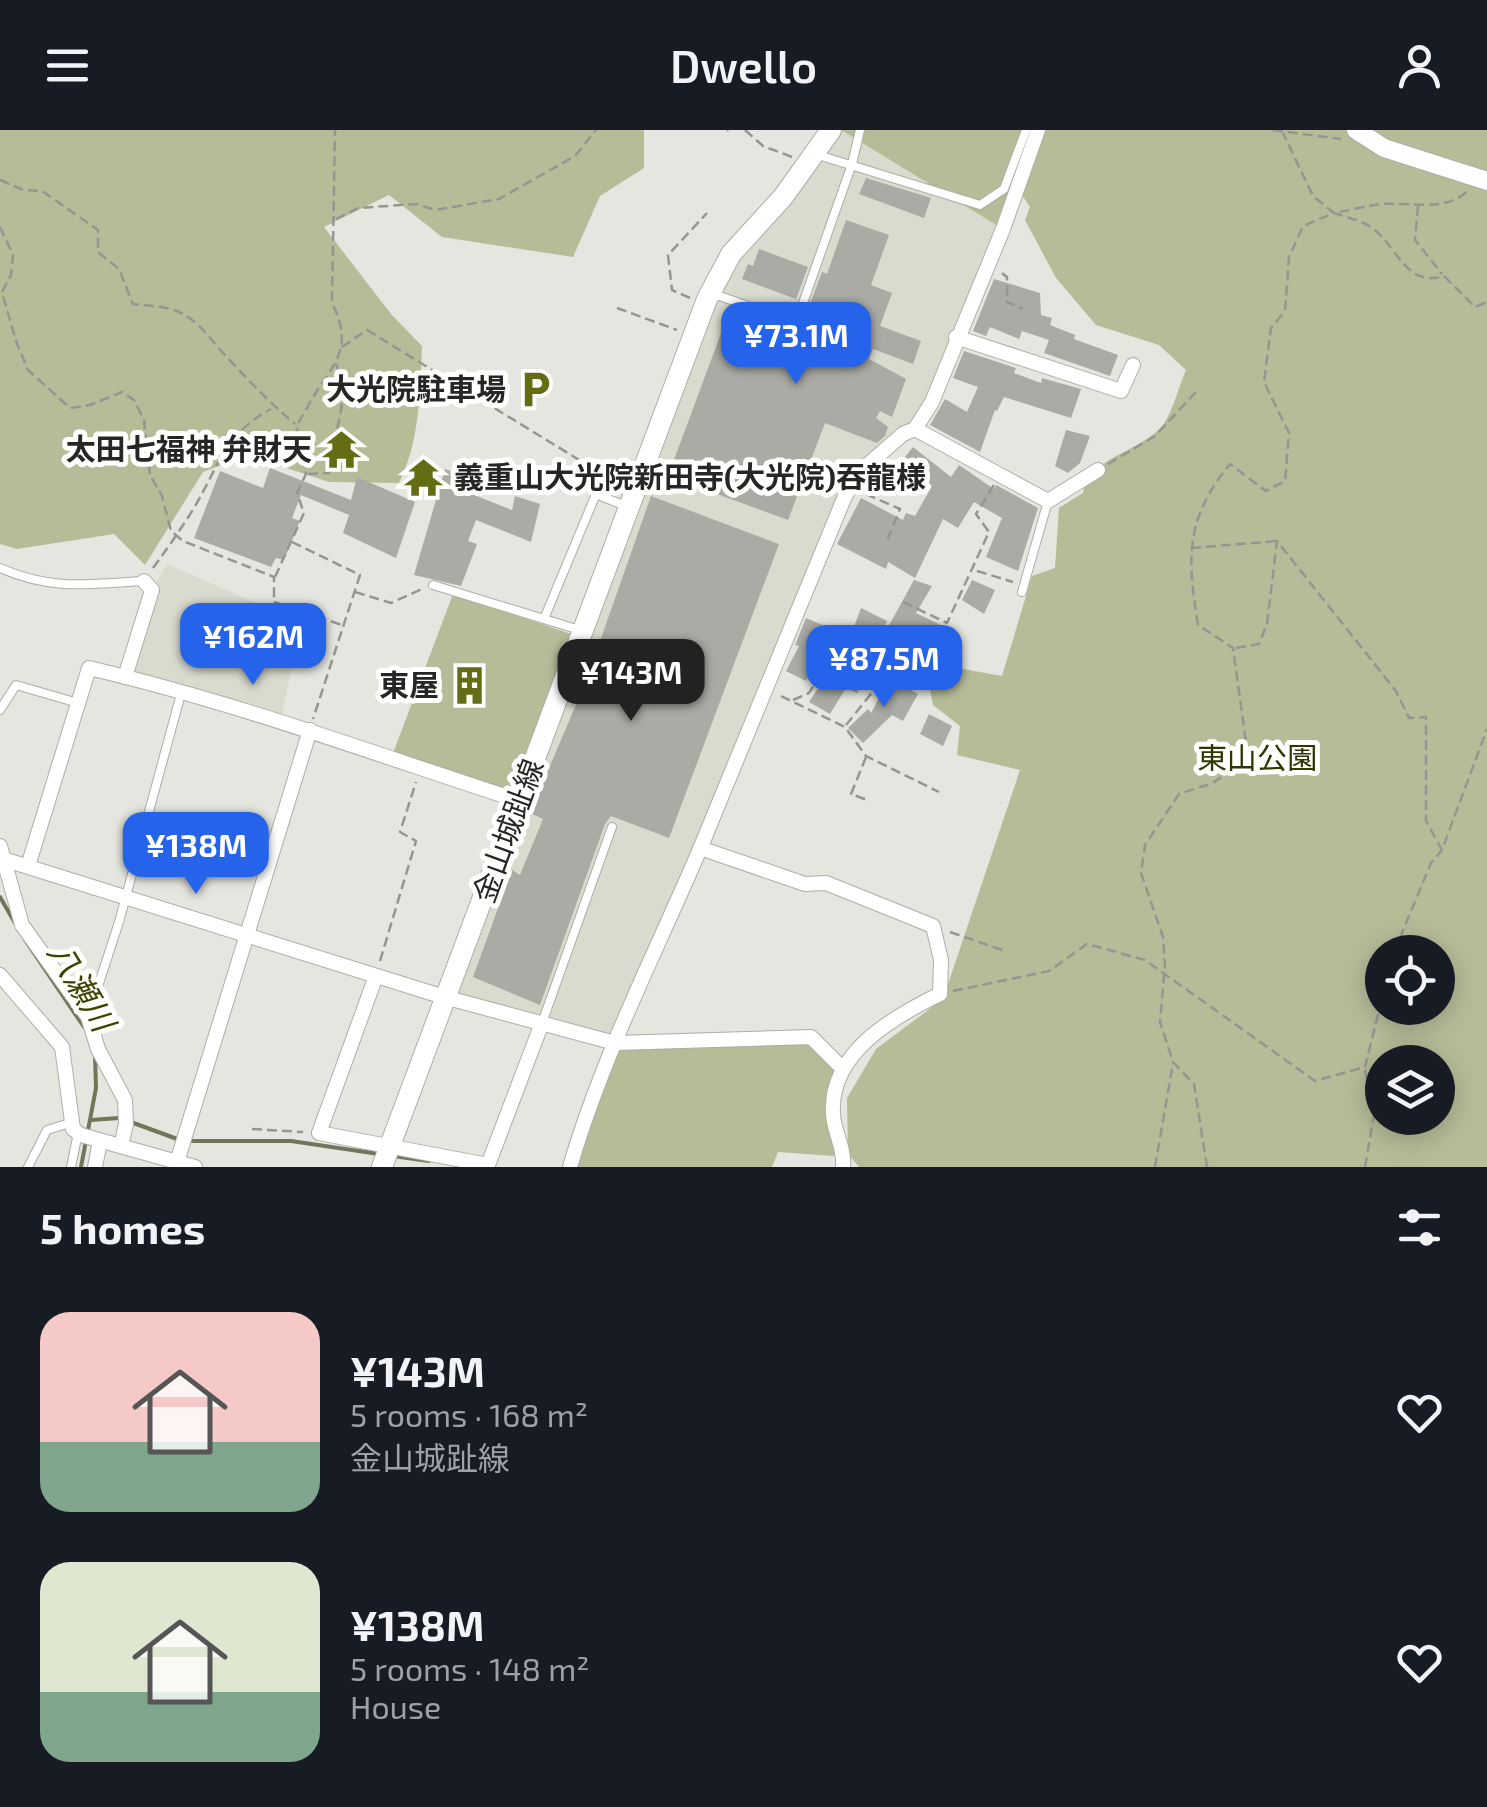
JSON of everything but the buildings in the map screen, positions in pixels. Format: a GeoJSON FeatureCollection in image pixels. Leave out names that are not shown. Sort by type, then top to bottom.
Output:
{"type":"FeatureCollection","features":[{"type":"Feature","properties":{"kind":"main road","name":"金山城趾線"},"geometry":{"type":"LineString","coordinates":[[382,1167],[707,299],[731,254],[783,197],[830,130]]}},
{"type":"Feature","properties":{"kind":"street"},"geometry":{"type":"LineString","coordinates":[[570,1167],[585,1115],[614,1043],[851,487],[864,468],[915,429],[936,394],[1038,130]]}},
{"type":"Feature","properties":{"kind":"street"},"geometry":{"type":"LineString","coordinates":[[1358,132],[1384,148],[1480,179]]}},
{"type":"Feature","properties":{"kind":"street"},"geometry":{"type":"LineString","coordinates":[[956,337],[1120,391],[1133,365]]}},
{"type":"Feature","properties":{"kind":"street"},"geometry":{"type":"LineString","coordinates":[[915,429],[1048,501],[1098,470]]}},
{"type":"Feature","properties":{"kind":"street"},"geometry":{"type":"LineString","coordinates":[[126,676],[152,590],[144,582]]}},
{"type":"Feature","properties":{"kind":"street"},"geometry":{"type":"LineString","coordinates":[[28,866],[89,668],[182,690],[520,801]]}},
{"type":"Feature","properties":{"kind":"street"},"geometry":{"type":"LineString","coordinates":[[176,1162],[310,730]]}},
{"type":"Feature","properties":{"kind":"street"},"geometry":{"type":"LineString","coordinates":[[700,848],[804,884],[826,884],[933,926],[941,960],[940,994],[888,1023],[842,1068],[833,1114],[843,1167]]}},
{"type":"Feature","properties":{"kind":"street"},"geometry":{"type":"LineString","coordinates":[[2,852],[28,866],[446,998],[614,1043],[811,1037],[842,1068]]}},
{"type":"Feature","properties":{"kind":"street"},"geometry":{"type":"LineString","coordinates":[[2,852],[22,924],[88,1017],[98,1049],[125,1100],[121,1146]]}},
{"type":"Feature","properties":{"kind":"street"},"geometry":{"type":"LineString","coordinates":[[0,975],[62,1047],[95,1167]]}},
{"type":"Feature","properties":{"kind":"street"},"geometry":{"type":"LineString","coordinates":[[376,976],[319,1133],[494,1166],[542,1024]]}},
{"type":"Feature","properties":{"kind":"street"},"geometry":{"type":"LineString","coordinates":[[85,1134],[195,1167]]}},
{"type":"Feature","properties":{"kind":"lane"},"geometry":{"type":"LineString","coordinates":[[707,299],[796,323],[852,164],[860,130]]}},
{"type":"Feature","properties":{"kind":"lane"},"geometry":{"type":"LineString","coordinates":[[811,158],[852,164],[980,205],[1004,188],[1026,130]]}},
{"type":"Feature","properties":{"kind":"lane"},"geometry":{"type":"LineString","coordinates":[[544,619],[596,494],[630,500]]}},
{"type":"Feature","properties":{"kind":"lane"},"geometry":{"type":"LineString","coordinates":[[1023,589],[1048,501]]}},
{"type":"Feature","properties":{"kind":"lane"},"geometry":{"type":"LineString","coordinates":[[0,568],[29,581],[58,585],[144,582]]}},
{"type":"Feature","properties":{"kind":"lane"},"geometry":{"type":"LineString","coordinates":[[433,584],[582,631]]}},
{"type":"Feature","properties":{"kind":"lane"},"geometry":{"type":"LineString","coordinates":[[0,710],[16,685],[78,703]]}},
{"type":"Feature","properties":{"kind":"lane"},"geometry":{"type":"LineString","coordinates":[[88,1017],[126,898],[182,690]]}},
{"type":"Feature","properties":{"kind":"lane"},"geometry":{"type":"LineString","coordinates":[[542,1024],[612,828]]}},
{"type":"Feature","properties":{"kind":"lane"},"geometry":{"type":"LineString","coordinates":[[28,1167],[47,1130],[85,1134],[71,1167]]}},
{"type":"Feature","properties":{"kind":"path"},"geometry":{"type":"LineString","coordinates":[[334,130],[332,303],[343,324],[341,348],[297,426],[297,448],[306,474],[297,494],[304,513],[274,577],[274,602],[342,625]]}},
{"type":"Feature","properties":{"kind":"path"},"geometry":{"type":"LineString","coordinates":[[334,220],[358,208],[416,204],[436,210],[499,198],[575,156],[596,130]]}},
{"type":"Feature","properties":{"kind":"path"},"geometry":{"type":"LineString","coordinates":[[745,130],[763,146],[811,158]]}},
{"type":"Feature","properties":{"kind":"path"},"geometry":{"type":"LineString","coordinates":[[1273,130],[1346,140],[1358,132]]}},
{"type":"Feature","properties":{"kind":"path"},"geometry":{"type":"LineString","coordinates":[[1282,133],[1313,196],[1334,213],[1371,227],[1412,275],[1432,280],[1444,276]]}},
{"type":"Feature","properties":{"kind":"path"},"geometry":{"type":"LineString","coordinates":[[1277,541],[1268,624],[1258,644],[1233,648],[1198,625],[1189,548],[1206,492],[1230,464],[1266,492],[1285,481],[1289,433],[1264,382],[1270,328],[1285,311],[1289,258],[1303,226],[1334,213],[1381,204],[1458,200],[1480,179]]}},
{"type":"Feature","properties":{"kind":"path"},"geometry":{"type":"LineString","coordinates":[[0,180],[22,190],[42,192],[98,230],[98,252],[119,269],[134,304],[177,310],[202,326],[267,396],[272,408],[297,426]]}},
{"type":"Feature","properties":{"kind":"path"},"geometry":{"type":"LineString","coordinates":[[1418,205],[1415,240],[1474,307],[1487,302]]}},
{"type":"Feature","properties":{"kind":"path"},"geometry":{"type":"LineString","coordinates":[[707,213],[668,255],[672,290],[707,299]]}},
{"type":"Feature","properties":{"kind":"path"},"geometry":{"type":"LineString","coordinates":[[0,227],[12,255],[12,276],[2,292],[4,307],[28,370],[70,408],[122,392],[134,400],[144,420],[150,476],[162,496],[171,531],[183,541],[274,577]]}},
{"type":"Feature","properties":{"kind":"path"},"geometry":{"type":"LineString","coordinates":[[989,262],[1007,277],[1007,302],[1024,309]]}},
{"type":"Feature","properties":{"kind":"path"},"geometry":{"type":"LineString","coordinates":[[617,308],[693,336]]}},
{"type":"Feature","properties":{"kind":"path"},"geometry":{"type":"LineString","coordinates":[[341,348],[368,330],[630,500]]}},
{"type":"Feature","properties":{"kind":"path"},"geometry":{"type":"LineString","coordinates":[[306,474],[330,473],[336,458],[329,455],[345,384],[335,363]]}},
{"type":"Feature","properties":{"kind":"path"},"geometry":{"type":"LineString","coordinates":[[1098,470],[1155,436],[1196,392]]}},
{"type":"Feature","properties":{"kind":"path"},"geometry":{"type":"LineString","coordinates":[[144,582],[194,507],[223,450],[250,420],[272,408]]}},
{"type":"Feature","properties":{"kind":"path"},"geometry":{"type":"LineString","coordinates":[[903,602],[946,623],[989,532],[976,514],[1000,476]]}},
{"type":"Feature","properties":{"kind":"path"},"geometry":{"type":"LineString","coordinates":[[851,487],[900,510],[886,543]]}},
{"type":"Feature","properties":{"kind":"path"},"geometry":{"type":"LineString","coordinates":[[1189,548],[1277,541]]}},
{"type":"Feature","properties":{"kind":"path"},"geometry":{"type":"LineString","coordinates":[[1277,541],[1396,691],[1409,718],[1426,716],[1426,821],[1442,850]]}},
{"type":"Feature","properties":{"kind":"path"},"geometry":{"type":"LineString","coordinates":[[292,542],[360,574],[310,730]]}},
{"type":"Feature","properties":{"kind":"path"},"geometry":{"type":"LineString","coordinates":[[978,571],[1023,589]]}},
{"type":"Feature","properties":{"kind":"path"},"geometry":{"type":"LineString","coordinates":[[354,592],[391,603],[433,584]]}},
{"type":"Feature","properties":{"kind":"path"},"geometry":{"type":"LineString","coordinates":[[1208,1167],[1194,1084],[1173,1062],[1160,1022],[1163,937],[1141,874],[1145,846],[1179,794],[1213,784],[1248,757],[1233,648]]}},
{"type":"Feature","properties":{"kind":"path"},"geometry":{"type":"LineString","coordinates":[[792,701],[809,693],[821,674],[832,674]]}},
{"type":"Feature","properties":{"kind":"path"},"geometry":{"type":"LineString","coordinates":[[845,726],[887,674]]}},
{"type":"Feature","properties":{"kind":"path"},"geometry":{"type":"LineString","coordinates":[[766,688],[845,726],[866,756],[939,792]]}},
{"type":"Feature","properties":{"kind":"path"},"geometry":{"type":"LineString","coordinates":[[1401,935],[1442,850],[1487,729]]}},
{"type":"Feature","properties":{"kind":"path"},"geometry":{"type":"LineString","coordinates":[[866,756],[850,794],[867,800]]}},
{"type":"Feature","properties":{"kind":"path"},"geometry":{"type":"LineString","coordinates":[[376,976],[416,841],[400,832],[421,767]]}},
{"type":"Feature","properties":{"kind":"path"},"geometry":{"type":"LineString","coordinates":[[933,926],[1005,951]]}},
{"type":"Feature","properties":{"kind":"path"},"geometry":{"type":"LineString","coordinates":[[940,994],[1049,971],[1086,944],[1145,960],[1315,1081],[1365,1067]]}},
{"type":"Feature","properties":{"kind":"path"},"geometry":{"type":"LineString","coordinates":[[1155,1167],[1173,1062]]}},
{"type":"Feature","properties":{"kind":"path"},"geometry":{"type":"LineString","coordinates":[[252,1130],[319,1133]]}},
{"type":"Feature","properties":{"kind":"path"},"geometry":{"type":"LineString","coordinates":[[1365,1167],[1371,1135]]}},
{"type":"Feature","properties":{"kind":"shaded area"},"geometry":{"type":"Polygon","coordinates":[[[841,130],[1003,229],[915,429],[864,468],[615,1043],[446,998],[719,271],[841,130]]]}},
{"type":"Feature","properties":{"kind":"shaded area"},"geometry":{"type":"Polygon","coordinates":[[[167,564],[301,623],[281,719],[125,677],[152,590],[167,564]]]}},
{"type":"Feature","properties":{"kind":"green space"},"geometry":{"type":"Polygon","coordinates":[[[0,130],[644,130],[644,168],[600,196],[573,257],[442,237],[389,195],[324,227],[391,314],[422,346],[415,433],[399,483],[329,482],[247,455],[203,472],[145,565],[114,534],[17,549],[0,544],[0,130]]]}},
{"type":"Feature","properties":{"kind":"green space","name":"東山公園"},"geometry":{"type":"Polygon","coordinates":[[[841,130],[1487,130],[1487,1167],[859,1167],[848,1154],[847,1098],[876,1049],[943,999],[1020,770],[957,755],[960,726],[933,705],[928,678],[941,665],[1002,676],[1032,576],[1055,568],[1059,508],[1083,493],[1088,480],[1108,461],[1156,432],[1168,416],[1186,370],[1159,345],[1096,325],[1056,278],[1025,220],[1030,207],[1018,189],[1003,229],[841,130]]]}},
{"type":"Feature","properties":{"kind":"green space"},"geometry":{"type":"Polygon","coordinates":[[[453,594],[580,637],[520,801],[392,756],[453,594]]]}},
{"type":"Feature","properties":{"kind":"green space"},"geometry":{"type":"Polygon","coordinates":[[[811,1037],[842,1068],[833,1113],[834,1156],[778,1152],[772,1167],[575,1167],[615,1043],[811,1037]]]}},
{"type":"Feature","properties":{"kind":"waterway","name":"八瀬川"},"geometry":{"type":"LineString","coordinates":[[0,897],[15,923]]}},
{"type":"Feature","properties":{"kind":"waterway","name":"八瀬川"},"geometry":{"type":"LineString","coordinates":[[25,940],[84,1027]]}},
{"type":"Feature","properties":{"kind":"waterway","name":"八瀬川"},"geometry":{"type":"LineString","coordinates":[[81,1167],[96,1088],[95,1055]]}},
{"type":"Feature","properties":{"kind":"waterway"},"geometry":{"type":"LineString","coordinates":[[91,1120],[119,1118]]}},
{"type":"Feature","properties":{"kind":"waterway"},"geometry":{"type":"LineString","coordinates":[[128,1121],[180,1140]]}},
{"type":"Feature","properties":{"kind":"waterway"},"geometry":{"type":"LineString","coordinates":[[189,1141],[291,1141],[379,1154]]}},
{"type":"Feature","properties":{"kind":"waterway"},"geometry":{"type":"LineString","coordinates":[[393,1156],[429,1161]]}},
{"type":"Feature","properties":{"kind":"place","name":"大光院駐車場"},"geometry":{"type":"Point","coordinates":[536,390]}},
{"type":"Feature","properties":{"kind":"place","name":"太田七福神 弁財天"},"geometry":{"type":"Point","coordinates":[342,450]}},
{"type":"Feature","properties":{"kind":"place","name":"義重山大光院新田寺(大光院)吞龍様"},"geometry":{"type":"Point","coordinates":[424,478]}},
{"type":"Feature","properties":{"kind":"place","name":"東屋"},"geometry":{"type":"Point","coordinates":[469,686]}}]}
